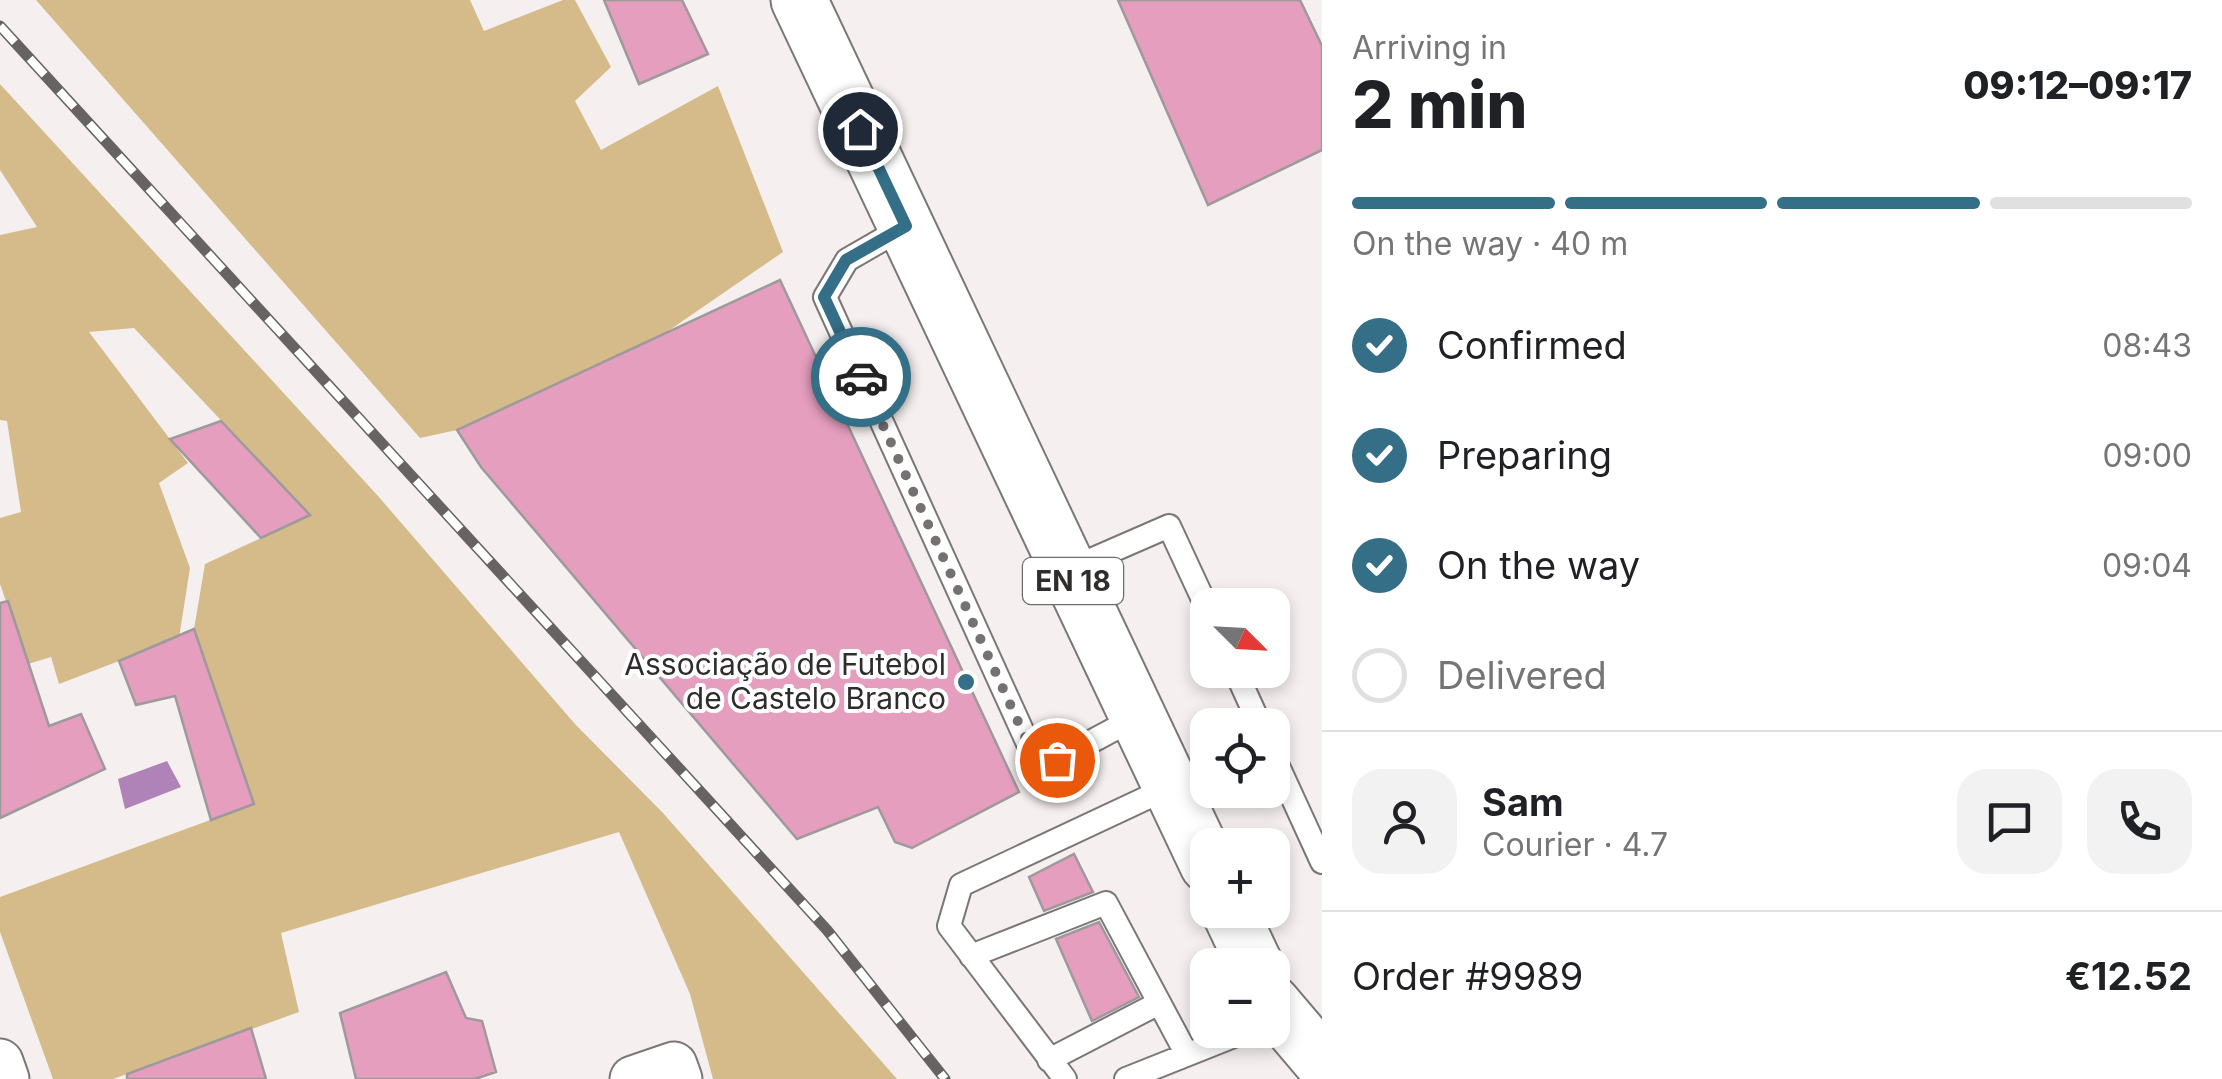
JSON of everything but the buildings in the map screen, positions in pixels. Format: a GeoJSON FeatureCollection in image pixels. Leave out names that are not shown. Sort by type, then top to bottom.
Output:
{"type":"FeatureCollection","features":[{"type":"Feature","properties":{"kind":"main road","name":"EN 18"},"geometry":{"type":"LineString","coordinates":[[800,0],[1190,828]]}},
{"type":"Feature","properties":{"kind":"main road"},"geometry":{"type":"LineString","coordinates":[[1290,1035],[1322,1062]]}},
{"type":"Feature","properties":{"kind":"main road"},"geometry":{"type":"LineString","coordinates":[[1276,1048],[1283,1079]]}},
{"type":"Feature","properties":{"kind":"street"},"geometry":{"type":"LineString","coordinates":[[0,1062],[6,1079]]}},
{"type":"Feature","properties":{"kind":"lane"},"geometry":{"type":"LineString","coordinates":[[906,226],[846,260],[824,297],[1030,748],[1057,760],[1138,717]]}},
{"type":"Feature","properties":{"kind":"lane"},"geometry":{"type":"LineString","coordinates":[[1068,570],[1169,526],[1198,588]]}},
{"type":"Feature","properties":{"kind":"lane"},"geometry":{"type":"LineString","coordinates":[[1065,1079],[950,926],[961,884],[1170,787]]}},
{"type":"Feature","properties":{"kind":"lane"},"geometry":{"type":"LineString","coordinates":[[1290,792],[1322,862]]}},
{"type":"Feature","properties":{"kind":"lane"},"geometry":{"type":"LineString","coordinates":[[971,956],[1106,903],[1186,1054]]}},
{"type":"Feature","properties":{"kind":"lane"},"geometry":{"type":"LineString","coordinates":[[1049,1060],[1159,1003]]}},
{"type":"Feature","properties":{"kind":"lane"},"geometry":{"type":"LineString","coordinates":[[1126,1079],[1199,1048]]}},
{"type":"Feature","properties":{"kind":"shaded area"},"geometry":{"type":"Polygon","coordinates":[[[36,0],[470,0],[484,31],[563,0],[575,0],[611,67],[575,101],[601,150],[718,86],[783,252],[658,338],[457,430],[420,438],[36,0]]]}},
{"type":"Feature","properties":{"kind":"shaded area"},"geometry":{"type":"Polygon","coordinates":[[[0,84],[378,496],[575,724],[663,813],[897,1079],[713,1079],[690,994],[619,832],[281,933],[299,1012],[113,1079],[53,1079],[0,932],[0,897],[254,804],[194,629],[205,564],[310,515],[134,328],[89,332],[188,463],[159,483],[190,568],[179,638],[59,684],[51,657],[28,664],[0,584],[0,518],[21,512],[7,421],[0,420],[0,235],[37,227],[0,170],[0,84]]]}},
{"type":"Feature","properties":{"kind":"shaded area"},"geometry":{"type":"Polygon","coordinates":[[[167,761],[181,787],[125,809],[118,779],[167,761]]]}},
{"type":"Feature","properties":{"kind":"railway"},"geometry":{"type":"LineString","coordinates":[[0,26],[827,930],[945,1079]]}},
{"type":"Feature","properties":{"kind":"way so far"},"geometry":{"type":"LineString","coordinates":[[861,377],[1030,748],[1057,760]]}},
{"type":"Feature","properties":{"kind":"place","name":"Associação de Futebol de Castelo Branco"},"geometry":{"type":"Point","coordinates":[966,682]}},
{"type":"Feature","properties":{"kind":"route"},"geometry":{"type":"LineString","coordinates":[[860,129],[906,226],[846,260],[824,297],[861,377]]}}]}
